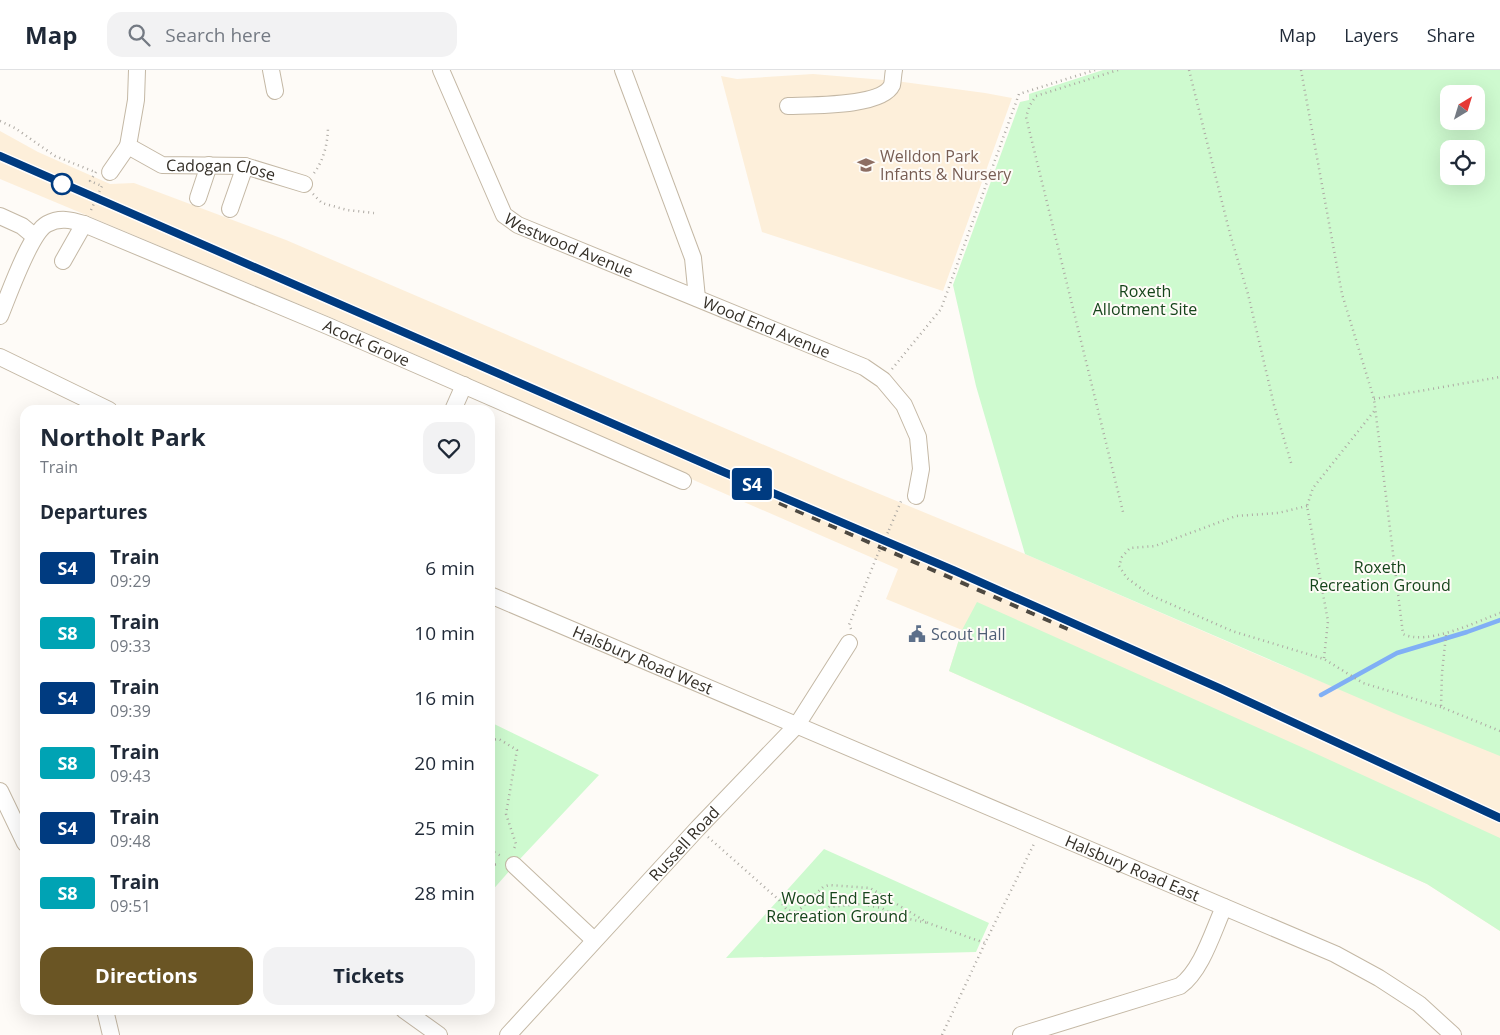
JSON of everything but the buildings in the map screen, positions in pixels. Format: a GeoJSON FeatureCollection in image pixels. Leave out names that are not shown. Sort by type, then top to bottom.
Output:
{"type":"FeatureCollection","features":[{"type":"Feature","properties":{"kind":"street"},"geometry":{"type":"LineString","coordinates":[[102,176],[133,149],[137,70]]}},
{"type":"Feature","properties":{"kind":"street"},"geometry":{"type":"LineString","coordinates":[[271,70],[275,91]]}},
{"type":"Feature","properties":{"kind":"street","name":"Westwood Avenue"},"geometry":{"type":"LineString","coordinates":[[441,70],[504,215],[518,225],[697,298]]}},
{"type":"Feature","properties":{"kind":"street","name":"Wood End Avenue"},"geometry":{"type":"LineString","coordinates":[[623,70],[693,258],[697,298],[864,367],[884,380],[904,405],[918,437],[920,470],[916,496]]}},
{"type":"Feature","properties":{"kind":"street"},"geometry":{"type":"LineString","coordinates":[[788,106],[855,104],[884,94],[892,86],[894,70]]}},
{"type":"Feature","properties":{"kind":"street","name":"Cadogan Close"},"geometry":{"type":"LineString","coordinates":[[133,149],[162,165],[245,166],[304,184]]}},
{"type":"Feature","properties":{"kind":"street"},"geometry":{"type":"LineString","coordinates":[[198,198],[209,166]]}},
{"type":"Feature","properties":{"kind":"street"},"geometry":{"type":"LineString","coordinates":[[230,210],[245,166]]}},
{"type":"Feature","properties":{"kind":"street"},"geometry":{"type":"LineString","coordinates":[[0,216],[22,226],[34,236],[2,305]]}},
{"type":"Feature","properties":{"kind":"street"},"geometry":{"type":"LineString","coordinates":[[62,262],[87,217]]}},
{"type":"Feature","properties":{"kind":"street","name":"Acock Grove"},"geometry":{"type":"LineString","coordinates":[[34,236],[46,224],[66,218],[87,217],[328,326],[683,481]]}},
{"type":"Feature","properties":{"kind":"street"},"geometry":{"type":"LineString","coordinates":[[0,357],[99,405]]}},
{"type":"Feature","properties":{"kind":"street"},"geometry":{"type":"LineString","coordinates":[[455,405],[464,386]]}},
{"type":"Feature","properties":{"kind":"street","name":"Halsbury Road West"},"geometry":{"type":"LineString","coordinates":[[495,597],[796,725]]}},
{"type":"Feature","properties":{"kind":"street","name":"Russell Road"},"geometry":{"type":"LineString","coordinates":[[508,1035],[698,828],[796,725],[851,639]]}},
{"type":"Feature","properties":{"kind":"street","name":"Halsbury Road East"},"geometry":{"type":"LineString","coordinates":[[796,725],[1335,954],[1379,978],[1419,1004],[1453,1035]]}},
{"type":"Feature","properties":{"kind":"street"},"geometry":{"type":"LineString","coordinates":[[0,791],[20,833]]}},
{"type":"Feature","properties":{"kind":"street"},"geometry":{"type":"LineString","coordinates":[[513,859],[594,940]]}},
{"type":"Feature","properties":{"kind":"street"},"geometry":{"type":"LineString","coordinates":[[1021,1035],[1180,986],[1187,981],[1201,959],[1224,907]]}},
{"type":"Feature","properties":{"kind":"street"},"geometry":{"type":"LineString","coordinates":[[106,1015],[111,1035]]}},
{"type":"Feature","properties":{"kind":"street"},"geometry":{"type":"LineString","coordinates":[[411,1015],[439,1035]]}},
{"type":"Feature","properties":{"kind":"path"},"geometry":{"type":"LineString","coordinates":[[884,380],[941,309],[1019,94],[1095,70]]}},
{"type":"Feature","properties":{"kind":"path"},"geometry":{"type":"LineString","coordinates":[[1118,70],[1036,96],[1030,104],[1026,117],[1123,512]]}},
{"type":"Feature","properties":{"kind":"path"},"geometry":{"type":"LineString","coordinates":[[1189,70],[1225,215],[1248,294],[1274,406],[1292,466]]}},
{"type":"Feature","properties":{"kind":"path"},"geometry":{"type":"LineString","coordinates":[[1300,70],[1342,294],[1374,399],[1403,634],[1410,638],[1446,634],[1500,613]]}},
{"type":"Feature","properties":{"kind":"path"},"geometry":{"type":"LineString","coordinates":[[0,121],[16,128],[55,156],[102,176]]}},
{"type":"Feature","properties":{"kind":"path"},"geometry":{"type":"LineString","coordinates":[[328,126],[328,140],[317,168],[304,184],[322,203],[347,210],[374,213]]}},
{"type":"Feature","properties":{"kind":"path"},"geometry":{"type":"LineString","coordinates":[[90,181],[102,176]]}},
{"type":"Feature","properties":{"kind":"path"},"geometry":{"type":"LineString","coordinates":[[87,217],[102,176]]}},
{"type":"Feature","properties":{"kind":"path"},"geometry":{"type":"LineString","coordinates":[[1374,399],[1500,377]]}},
{"type":"Feature","properties":{"kind":"path"},"geometry":{"type":"LineString","coordinates":[[1324,659],[1328,622],[1307,506],[1313,488],[1375,410]]}},
{"type":"Feature","properties":{"kind":"path"},"geometry":{"type":"LineString","coordinates":[[851,639],[849,625],[905,492],[916,496]]}},
{"type":"Feature","properties":{"kind":"path"},"geometry":{"type":"LineString","coordinates":[[1307,506],[1278,513],[1236,516],[1155,546],[1130,548],[1122,557],[1119,566],[1127,578],[1150,595],[1232,631],[1324,659],[1363,683],[1441,707],[1500,731]]}},
{"type":"Feature","properties":{"kind":"path"},"geometry":{"type":"LineString","coordinates":[[1441,707],[1446,634]]}},
{"type":"Feature","properties":{"kind":"path"},"geometry":{"type":"LineString","coordinates":[[495,739],[499,739],[517,750],[506,814],[516,844],[513,859]]}},
{"type":"Feature","properties":{"kind":"path"},"geometry":{"type":"LineString","coordinates":[[698,828],[779,900],[787,910],[824,916],[829,907],[862,904],[882,908],[897,916],[928,923],[985,943]]}},
{"type":"Feature","properties":{"kind":"path"},"geometry":{"type":"LineString","coordinates":[[942,1035],[1041,829]]}},
{"type":"Feature","properties":{"kind":"path"},"geometry":{"type":"LineString","coordinates":[[798,912],[823,887],[829,885],[870,888],[928,923]]}},
{"type":"Feature","properties":{"kind":"shaded area","name":"Welldon Park Infants & Nursery"},"geometry":{"type":"Polygon","coordinates":[[[813,74],[896,81],[1012,98],[943,291],[762,232],[721,76],[737,79],[813,74]]]}},
{"type":"Feature","properties":{"kind":"shaded area"},"geometry":{"type":"Polygon","coordinates":[[[0,131],[38,152],[110,184],[134,183],[286,240],[1279,664],[1500,755],[1500,931],[1427,884],[949,671],[962,630],[886,599],[898,569],[698,482],[591,432],[344,323],[0,179],[0,131]]]}},
{"type":"Feature","properties":{"kind":"green space"},"geometry":{"type":"Polygon","coordinates":[[[1103,70],[1500,70],[1500,756],[1396,714],[1025,554],[976,386],[953,285],[1020,102],[1029,100],[1029,94],[1103,70]]]}},
{"type":"Feature","properties":{"kind":"green space"},"geometry":{"type":"Polygon","coordinates":[[[977,602],[1500,838],[1500,931],[1427,884],[949,671],[962,630],[977,602]]]}},
{"type":"Feature","properties":{"kind":"green space"},"geometry":{"type":"Polygon","coordinates":[[[495,724],[599,775],[495,887],[495,724]]]}},
{"type":"Feature","properties":{"kind":"green space","name":"Wood End East Recreation Ground"},"geometry":{"type":"Polygon","coordinates":[[[824,849],[989,923],[976,952],[726,958],[824,849]]]}},
{"type":"Feature","properties":{"kind":"waterway"},"geometry":{"type":"LineString","coordinates":[[1321,695],[1397,653],[1500,620]]}},
{"type":"Feature","properties":{"kind":"railway"},"geometry":{"type":"LineString","coordinates":[[0,156],[719,470],[953,570],[1219,688],[1500,818]]}},
{"type":"Feature","properties":{"kind":"railway"},"geometry":{"type":"LineString","coordinates":[[779,503],[1068,629]]}},
{"type":"Feature","properties":{"kind":"train","name":"S4"},"geometry":{"type":"LineString","coordinates":[[0,156],[719,470],[953,570],[1219,688],[1500,818]]}},
{"type":"Feature","properties":{"kind":"place","name":"Welldon Park Infants & Nursery"},"geometry":{"type":"Point","coordinates":[866,165]}},
{"type":"Feature","properties":{"kind":"place","name":"Scout Hall"},"geometry":{"type":"Point","coordinates":[917,634]}},
{"type":"Feature","properties":{"kind":"park label","name":"Roxeth Allotment Site"},"geometry":{"type":"Point","coordinates":[1145,300]}},
{"type":"Feature","properties":{"kind":"park label","name":"Roxeth Recreation Ground"},"geometry":{"type":"Point","coordinates":[1380,576]}}]}
